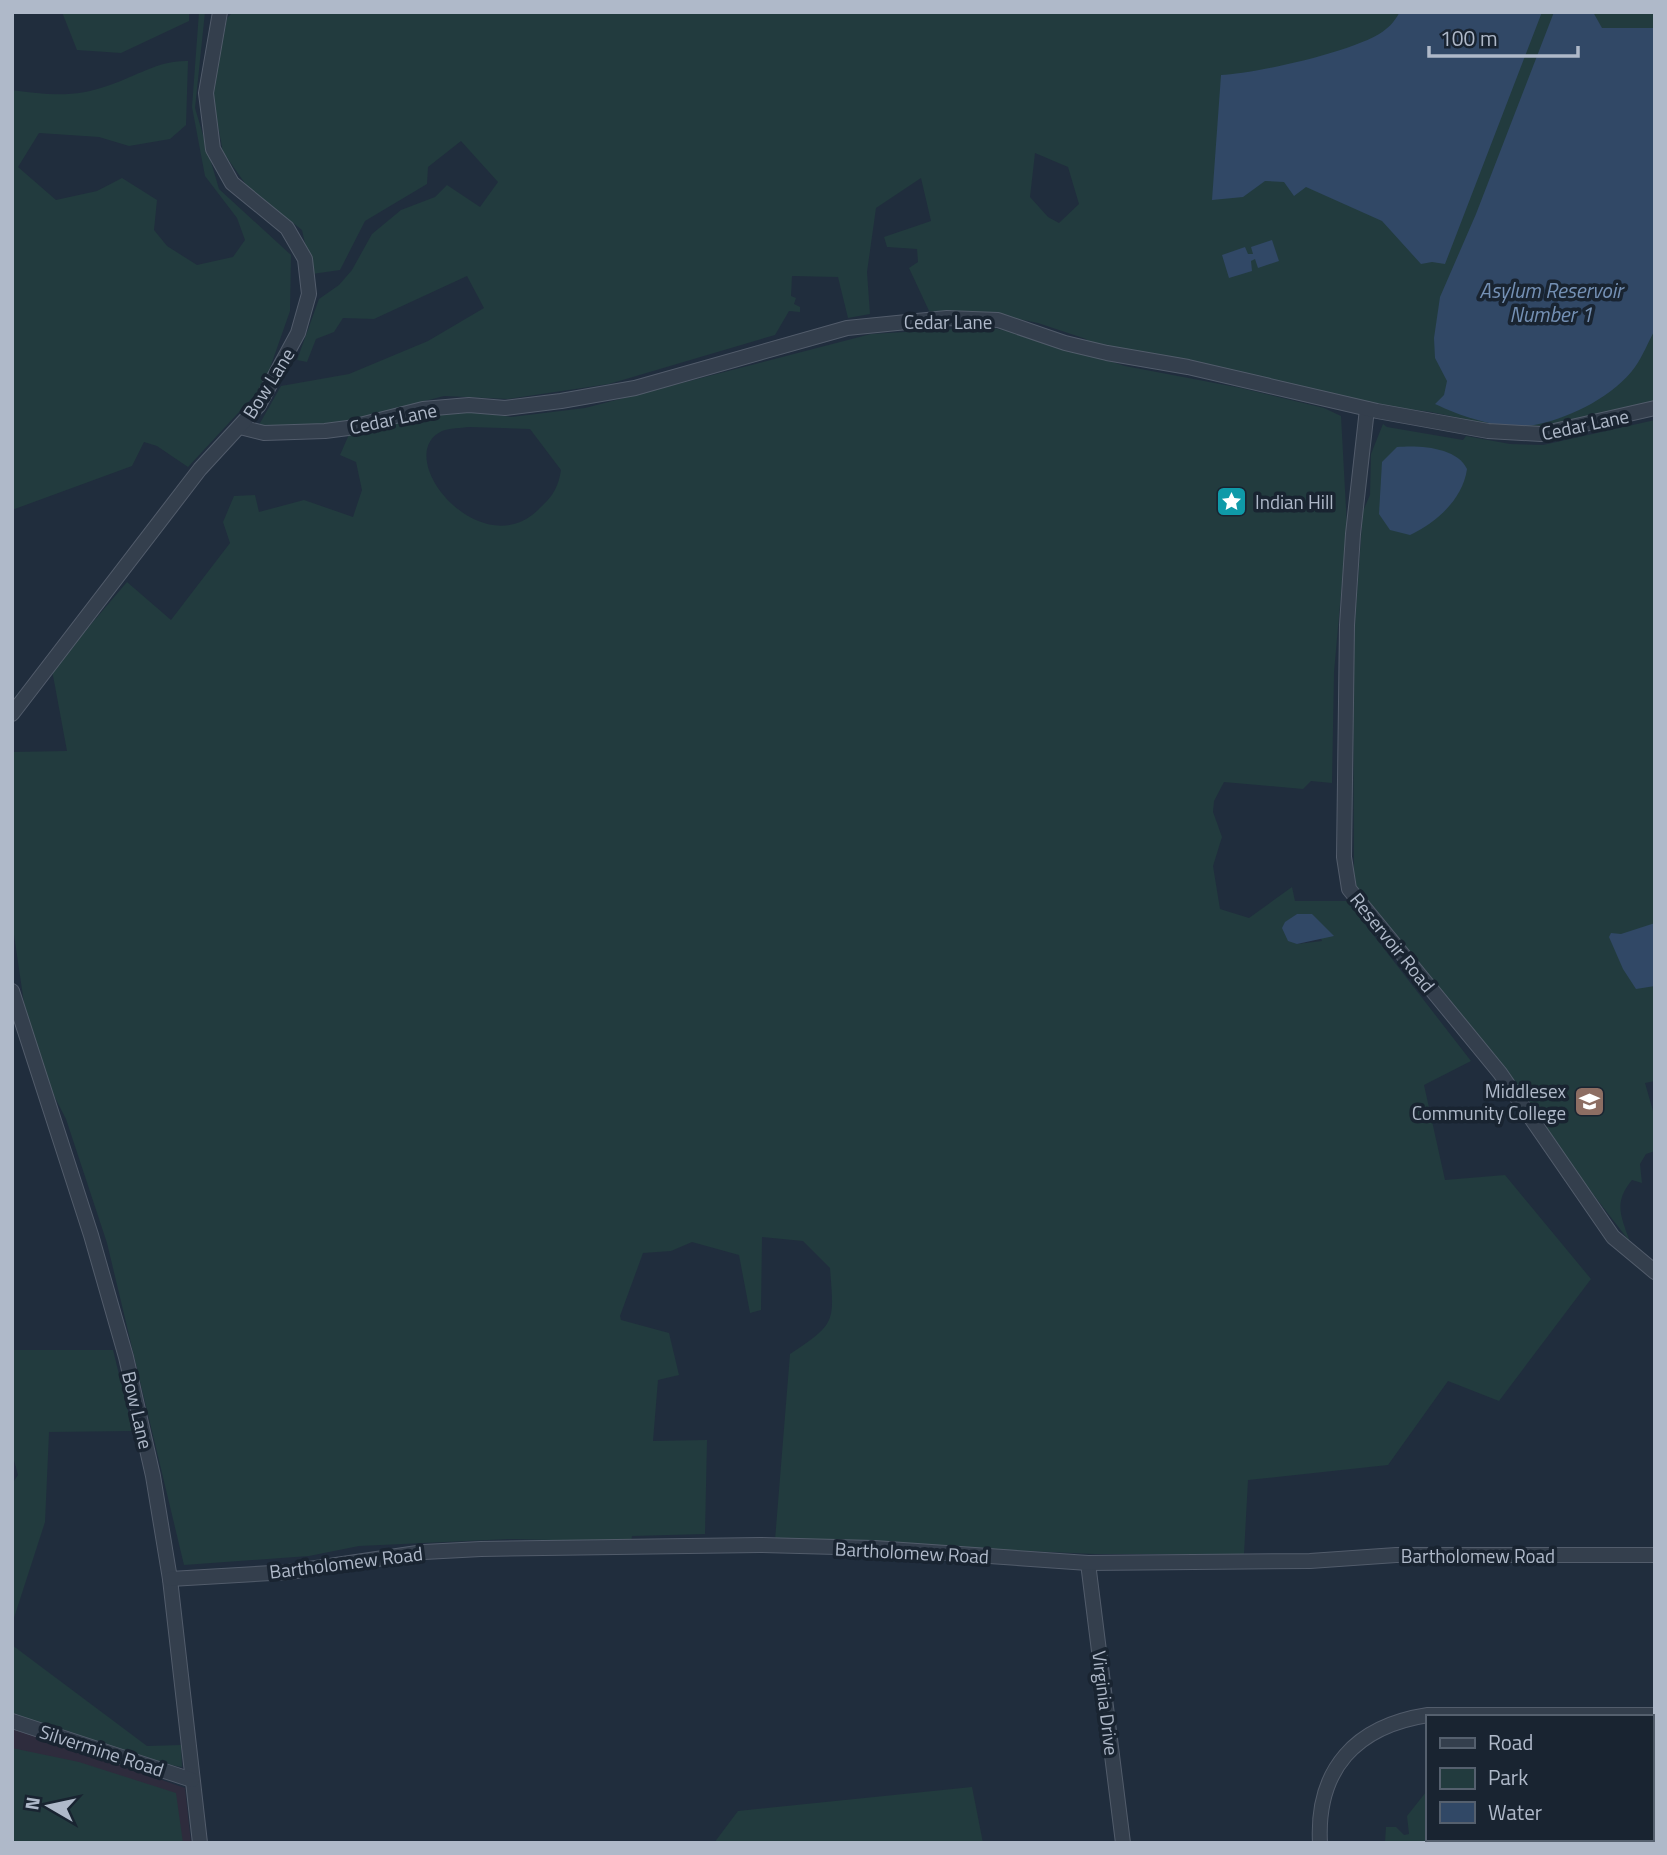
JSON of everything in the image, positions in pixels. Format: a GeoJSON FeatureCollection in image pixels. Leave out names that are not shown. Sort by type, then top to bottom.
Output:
{"type":"FeatureCollection","features":[{"type":"Feature","properties":{"kind":"street","name":"Bow Lane"},"geometry":{"type":"LineString","coordinates":[[12,714],[200,469],[259,405],[281,369],[298,333],[309,295],[305,259],[287,228],[232,183],[213,149],[205,93],[220,12]]}},
{"type":"Feature","properties":{"kind":"street","name":"Cedar Lane"},"geometry":{"type":"LineString","coordinates":[[240,428],[264,433],[325,431],[348,428],[423,409],[469,405],[505,408],[561,401],[635,388],[847,328],[947,318],[998,320],[1065,343],[1188,367],[1367,409],[1488,431],[1531,435],[1566,430],[1655,408]]}},
{"type":"Feature","properties":{"kind":"street","name":"Reservoir Road"},"geometry":{"type":"LineString","coordinates":[[1367,409],[1353,534],[1347,625],[1344,857],[1349,890],[1500,1073],[1614,1237],[1655,1272]]}},
{"type":"Feature","properties":{"kind":"street","name":"Bow Lane"},"geometry":{"type":"LineString","coordinates":[[12,991],[126,1357],[153,1476],[170,1579],[200,1843]]}},
{"type":"Feature","properties":{"kind":"street","name":"Bartholomew Road"},"geometry":{"type":"LineString","coordinates":[[170,1579],[289,1572],[424,1552],[481,1549],[760,1545],[874,1548],[1088,1563],[1310,1561],[1396,1555],[1655,1555]]}},
{"type":"Feature","properties":{"kind":"street","name":"Virginia Drive"},"geometry":{"type":"LineString","coordinates":[[1088,1563],[1123,1843]]}},
{"type":"Feature","properties":{"kind":"street"},"geometry":{"type":"LineString","coordinates":[[1428,1715],[1653,1715]]}},
{"type":"Feature","properties":{"kind":"street"},"geometry":{"type":"LineString","coordinates":[[1320,1843],[1319,1817],[1324,1790],[1338,1765],[1356,1745],[1378,1728],[1426,1716]]}},
{"type":"Feature","properties":{"kind":"street","name":"Silvermine Road"},"geometry":{"type":"LineString","coordinates":[[12,1721],[192,1780]]}},
{"type":"Feature","properties":{"kind":"shaded area"},"geometry":{"type":"Polygon","coordinates":[[[12,1728],[185,1788],[191,1843],[12,1843],[12,1728]]]}},
{"type":"Feature","properties":{"kind":"green space"},"geometry":{"type":"Polygon","coordinates":[[[62,12],[189,12],[189,21],[121,53],[77,50],[62,12]]]}},
{"type":"Feature","properties":{"kind":"green space"},"geometry":{"type":"Polygon","coordinates":[[[199,12],[205,12],[195,108],[219,189],[291,255],[290,311],[264,385],[188,467],[157,446],[144,442],[132,466],[12,510],[12,90],[73,94],[110,85],[167,63],[188,61],[186,125],[170,139],[129,146],[99,137],[39,133],[18,167],[56,200],[97,191],[122,178],[157,200],[154,230],[167,246],[197,265],[233,257],[245,240],[237,218],[205,176],[192,107],[199,12]]]}},
{"type":"Feature","properties":{"kind":"green space"},"geometry":{"type":"Polygon","coordinates":[[[233,12],[1655,12],[1655,403],[1545,431],[1511,429],[1431,412],[1370,404],[1087,343],[1086,339],[1038,323],[983,312],[930,313],[909,268],[918,262],[917,249],[887,247],[884,237],[931,221],[921,178],[876,208],[867,272],[870,314],[848,318],[838,277],[792,276],[791,296],[796,298],[794,304],[800,307],[800,312],[789,311],[775,335],[609,384],[508,399],[444,396],[345,422],[255,432],[281,386],[349,374],[428,341],[484,308],[467,276],[374,319],[343,318],[334,332],[316,339],[307,362],[297,360],[319,299],[339,285],[352,270],[372,234],[401,210],[435,197],[447,185],[480,207],[498,182],[461,141],[428,167],[427,184],[365,221],[340,270],[312,274],[302,230],[249,189],[223,152],[212,94],[227,18],[233,12]],[[1035,153],[1030,197],[1048,217],[1059,223],[1079,204],[1068,167],[1035,153]]]}},
{"type":"Feature","properties":{"kind":"green space"},"geometry":{"type":"Polygon","coordinates":[[[988,327],[1032,336],[1125,366],[1241,388],[1324,408],[1341,416],[1347,527],[1334,672],[1332,783],[1311,781],[1303,789],[1224,782],[1214,801],[1213,812],[1222,837],[1213,866],[1220,909],[1249,918],[1292,887],[1295,901],[1347,901],[1471,1061],[1424,1085],[1445,1180],[1505,1175],[1591,1279],[1499,1401],[1448,1381],[1388,1465],[1248,1480],[1244,1554],[1094,1554],[775,1540],[790,1354],[817,1335],[829,1320],[832,1300],[830,1268],[803,1241],[762,1237],[761,1310],[750,1313],[739,1255],[692,1242],[671,1251],[643,1253],[620,1316],[621,1320],[669,1333],[679,1375],[658,1380],[653,1441],[707,1440],[705,1534],[632,1536],[631,1542],[511,1539],[359,1546],[309,1556],[184,1565],[107,1243],[66,1119],[48,1084],[25,1010],[12,921],[12,752],[67,751],[52,670],[127,582],[171,620],[230,543],[223,522],[234,496],[255,495],[259,512],[304,500],[353,517],[362,490],[356,462],[340,455],[351,430],[411,414],[473,412],[511,417],[585,408],[871,334],[988,327]],[[469,427],[442,431],[429,444],[427,462],[434,482],[449,501],[468,516],[491,525],[515,524],[538,510],[554,492],[561,470],[530,429],[469,427]],[[1297,914],[1285,923],[1297,944],[1322,941],[1312,914],[1297,914]]]}},
{"type":"Feature","properties":{"kind":"green space"},"geometry":{"type":"Polygon","coordinates":[[[1655,420],[1655,1081],[1645,1083],[1655,1118],[1655,1151],[1646,1154],[1640,1164],[1642,1183],[1632,1180],[1622,1196],[1620,1210],[1630,1242],[1354,885],[1353,646],[1363,511],[1370,495],[1371,454],[1383,424],[1387,427],[1463,440],[1466,436],[1510,444],[1543,445],[1655,420]]]}},
{"type":"Feature","properties":{"kind":"green space"},"geometry":{"type":"Polygon","coordinates":[[[12,1350],[113,1350],[133,1431],[49,1432],[45,1522],[12,1624],[12,1484],[18,1475],[12,1453],[12,1350]]]}},
{"type":"Feature","properties":{"kind":"green space"},"geometry":{"type":"Polygon","coordinates":[[[12,1645],[147,1746],[181,1745],[182,1767],[159,1763],[12,1715],[12,1645]]]}},
{"type":"Feature","properties":{"kind":"green space"},"geometry":{"type":"Polygon","coordinates":[[[12,1748],[79,1762],[176,1793],[183,1843],[12,1843],[12,1748]]]}},
{"type":"Feature","properties":{"kind":"green space"},"geometry":{"type":"Polygon","coordinates":[[[972,1787],[983,1843],[714,1843],[738,1811],[972,1787]]]}},
{"type":"Feature","properties":{"kind":"green space"},"geometry":{"type":"Polygon","coordinates":[[[1426,1792],[1426,1841],[1568,1841],[1385,1843],[1386,1827],[1396,1827],[1404,1835],[1409,1834],[1407,1816],[1426,1792]]]}},
{"type":"Feature","properties":{"kind":"water","name":"Asylum Reservoir Number 1"},"geometry":{"type":"Polygon","coordinates":[[[1400,12],[1542,12],[1445,264],[1421,264],[1382,221],[1306,187],[1294,196],[1284,182],[1265,181],[1243,197],[1212,200],[1221,75],[1282,66],[1355,45],[1386,29],[1400,12]]]}},
{"type":"Feature","properties":{"kind":"water","name":"Asylum Reservoir Number 1"},"geometry":{"type":"Polygon","coordinates":[[[1554,12],[1593,12],[1602,28],[1655,28],[1655,330],[1638,363],[1626,377],[1592,403],[1552,421],[1526,426],[1500,425],[1472,419],[1435,404],[1444,395],[1447,381],[1435,358],[1434,338],[1440,297],[1476,214],[1554,12]]]}},
{"type":"Feature","properties":{"kind":"water"},"geometry":{"type":"Polygon","coordinates":[[[1272,240],[1279,261],[1258,268],[1255,259],[1251,261],[1252,271],[1229,278],[1222,255],[1245,247],[1248,254],[1253,254],[1251,247],[1272,240]]]}},
{"type":"Feature","properties":{"kind":"water"},"geometry":{"type":"Polygon","coordinates":[[[1397,447],[1426,447],[1446,452],[1455,456],[1467,469],[1460,490],[1447,509],[1410,535],[1390,530],[1379,514],[1382,462],[1397,447]]]}},
{"type":"Feature","properties":{"kind":"water"},"geometry":{"type":"Polygon","coordinates":[[[1297,914],[1312,914],[1334,936],[1297,944],[1288,941],[1282,928],[1285,922],[1297,914]]]}},
{"type":"Feature","properties":{"kind":"water"},"geometry":{"type":"Polygon","coordinates":[[[1655,923],[1655,986],[1636,989],[1623,969],[1609,937],[1611,933],[1621,934],[1655,923]]]}},
{"type":"Feature","properties":{"kind":"place","name":"Indian Hill"},"geometry":{"type":"Point","coordinates":[1232,501]}},
{"type":"Feature","properties":{"kind":"place","name":"Middlesex Community College"},"geometry":{"type":"Point","coordinates":[1589,1101]}}]}
